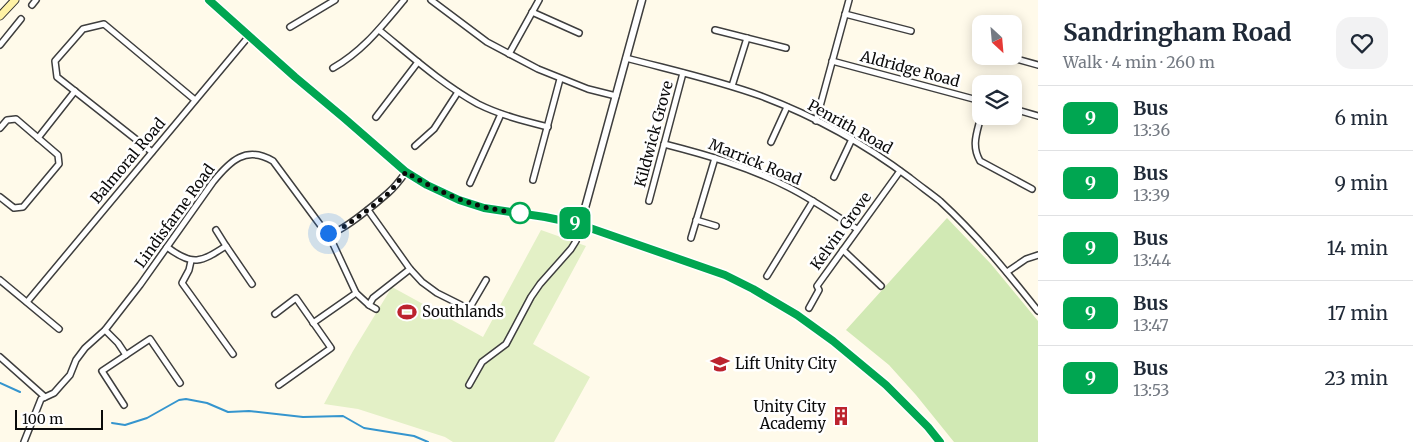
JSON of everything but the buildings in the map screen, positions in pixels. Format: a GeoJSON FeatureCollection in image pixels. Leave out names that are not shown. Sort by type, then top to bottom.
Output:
{"type":"FeatureCollection","features":[{"type":"Feature","properties":{"kind":"main road"},"geometry":{"type":"LineString","coordinates":[[0,16],[15,0]]}},
{"type":"Feature","properties":{"kind":"street"},"geometry":{"type":"LineString","coordinates":[[209,0],[406,172],[427,185],[459,200],[475,205],[574,223],[582,219]]}},
{"type":"Feature","properties":{"kind":"street"},"geometry":{"type":"LineString","coordinates":[[290,27],[335,0]]}},
{"type":"Feature","properties":{"kind":"street"},"geometry":{"type":"LineString","coordinates":[[333,68],[356,53],[379,30],[404,0]]}},
{"type":"Feature","properties":{"kind":"street"},"geometry":{"type":"LineString","coordinates":[[432,0],[487,42],[538,70],[588,89],[616,96]]}},
{"type":"Feature","properties":{"kind":"street"},"geometry":{"type":"LineString","coordinates":[[509,54],[539,0]]}},
{"type":"Feature","properties":{"kind":"street"},"geometry":{"type":"LineString","coordinates":[[582,219],[642,0]]}},
{"type":"Feature","properties":{"kind":"street"},"geometry":{"type":"LineString","coordinates":[[816,121],[849,0]]}},
{"type":"Feature","properties":{"kind":"street"},"geometry":{"type":"LineString","coordinates":[[532,12],[579,33]]}},
{"type":"Feature","properties":{"kind":"street"},"geometry":{"type":"LineString","coordinates":[[845,14],[911,31]]}},
{"type":"Feature","properties":{"kind":"street"},"geometry":{"type":"LineString","coordinates":[[0,45],[21,19]]}},
{"type":"Feature","properties":{"kind":"street"},"geometry":{"type":"LineString","coordinates":[[152,152],[58,77],[56,62],[83,29],[104,24],[195,100]]}},
{"type":"Feature","properties":{"kind":"street"},"geometry":{"type":"LineString","coordinates":[[379,30],[458,92],[501,114],[548,126]]}},
{"type":"Feature","properties":{"kind":"street"},"geometry":{"type":"LineString","coordinates":[[715,30],[786,48]]}},
{"type":"Feature","properties":{"kind":"street","name":"Balmoral Road"},"geometry":{"type":"LineString","coordinates":[[27,302],[249,36]]}},
{"type":"Feature","properties":{"kind":"street"},"geometry":{"type":"LineString","coordinates":[[732,86],[747,38]]}},
{"type":"Feature","properties":{"kind":"street","name":"Penrith Road"},"geometry":{"type":"LineString","coordinates":[[626,58],[732,86],[788,107],[852,139],[900,171],[944,205],[1007,272],[1038,311]]}},
{"type":"Feature","properties":{"kind":"street"},"geometry":{"type":"LineString","coordinates":[[1022,60],[1038,65]]}},
{"type":"Feature","properties":{"kind":"street","name":"Aldridge Road"},"geometry":{"type":"LineString","coordinates":[[832,61],[972,99]]}},
{"type":"Feature","properties":{"kind":"street"},"geometry":{"type":"LineString","coordinates":[[376,118],[418,62]]}},
{"type":"Feature","properties":{"kind":"street","name":"Kildwick Grove"},"geometry":{"type":"LineString","coordinates":[[649,201],[683,73]]}},
{"type":"Feature","properties":{"kind":"street"},"geometry":{"type":"LineString","coordinates":[[533,180],[560,79]]}},
{"type":"Feature","properties":{"kind":"street"},"geometry":{"type":"LineString","coordinates":[[38,138],[75,91]]}},
{"type":"Feature","properties":{"kind":"street"},"geometry":{"type":"LineString","coordinates":[[415,146],[434,129],[458,92]]}},
{"type":"Feature","properties":{"kind":"street"},"geometry":{"type":"LineString","coordinates":[[771,142],[788,107]]}},
{"type":"Feature","properties":{"kind":"street"},"geometry":{"type":"LineString","coordinates":[[1022,112],[1038,116]]}},
{"type":"Feature","properties":{"kind":"street"},"geometry":{"type":"LineString","coordinates":[[470,183],[501,114]]}},
{"type":"Feature","properties":{"kind":"street"},"geometry":{"type":"LineString","coordinates":[[0,128],[7,120],[16,120],[58,155],[59,164],[23,207],[14,208],[0,197]]}},
{"type":"Feature","properties":{"kind":"street"},"geometry":{"type":"LineString","coordinates":[[979,125],[974,144],[980,161],[1032,189]]}},
{"type":"Feature","properties":{"kind":"street"},"geometry":{"type":"LineString","coordinates":[[834,177],[852,139]]}},
{"type":"Feature","properties":{"kind":"street","name":"Marrick Road"},"geometry":{"type":"LineString","coordinates":[[664,144],[715,158],[766,177],[813,201],[857,229]]}},
{"type":"Feature","properties":{"kind":"street","name":"Lindisfarne Road"},"geometry":{"type":"LineString","coordinates":[[24,442],[41,399],[54,393],[70,375],[76,360],[85,348],[105,330],[140,285],[213,182],[226,167],[246,155],[255,154],[273,161],[328,233],[356,293]]}},
{"type":"Feature","properties":{"kind":"street"},"geometry":{"type":"LineString","coordinates":[[691,238],[696,231],[696,220],[715,158]]}},
{"type":"Feature","properties":{"kind":"street","name":"Kelvin Grove"},"geometry":{"type":"LineString","coordinates":[[809,308],[819,290],[817,286],[900,171]]}},
{"type":"Feature","properties":{"kind":"street"},"geometry":{"type":"LineString","coordinates":[[328,233],[338,231],[368,210],[390,192],[406,172]]}},
{"type":"Feature","properties":{"kind":"street"},"geometry":{"type":"LineString","coordinates":[[767,276],[813,201]]}},
{"type":"Feature","properties":{"kind":"street"},"geometry":{"type":"LineString","coordinates":[[368,210],[410,269],[422,282],[437,293],[469,309],[486,280]]}},
{"type":"Feature","properties":{"kind":"street"},"geometry":{"type":"LineString","coordinates":[[582,219],[587,227],[725,275],[797,315],[840,346],[886,385],[928,427],[940,442]]}},
{"type":"Feature","properties":{"kind":"street"},"geometry":{"type":"LineString","coordinates":[[696,220],[716,226]]}},
{"type":"Feature","properties":{"kind":"street"},"geometry":{"type":"LineString","coordinates":[[574,223],[574,228],[579,232]]}},
{"type":"Feature","properties":{"kind":"street"},"geometry":{"type":"LineString","coordinates":[[579,232],[584,231],[587,227]]}},
{"type":"Feature","properties":{"kind":"street"},"geometry":{"type":"LineString","coordinates":[[216,230],[252,284]]}},
{"type":"Feature","properties":{"kind":"street"},"geometry":{"type":"LineString","coordinates":[[469,384],[482,362],[506,344],[531,297],[571,249],[579,232]]}},
{"type":"Feature","properties":{"kind":"street"},"geometry":{"type":"LineString","coordinates":[[166,247],[176,254],[191,260],[200,260],[208,258],[226,246]]}},
{"type":"Feature","properties":{"kind":"street"},"geometry":{"type":"LineString","coordinates":[[843,250],[881,286]]}},
{"type":"Feature","properties":{"kind":"street"},"geometry":{"type":"LineString","coordinates":[[1007,272],[1026,259],[1038,255]]}},
{"type":"Feature","properties":{"kind":"street"},"geometry":{"type":"LineString","coordinates":[[191,260],[189,270],[184,276],[182,283],[233,354]]}},
{"type":"Feature","properties":{"kind":"street"},"geometry":{"type":"LineString","coordinates":[[369,305],[373,298],[410,269]]}},
{"type":"Feature","properties":{"kind":"street"},"geometry":{"type":"LineString","coordinates":[[0,280],[59,328]]}},
{"type":"Feature","properties":{"kind":"street"},"geometry":{"type":"LineString","coordinates":[[314,323],[356,293],[376,309]]}},
{"type":"Feature","properties":{"kind":"street"},"geometry":{"type":"LineString","coordinates":[[275,314],[296,298],[331,348],[279,385]]}},
{"type":"Feature","properties":{"kind":"street"},"geometry":{"type":"LineString","coordinates":[[105,330],[118,343],[126,355]]}},
{"type":"Feature","properties":{"kind":"street"},"geometry":{"type":"LineString","coordinates":[[124,405],[102,371],[150,339],[180,382]]}},
{"type":"Feature","properties":{"kind":"street"},"geometry":{"type":"LineString","coordinates":[[0,357],[45,397]]}},
{"type":"Feature","properties":{"kind":"green space"},"geometry":{"type":"Polygon","coordinates":[[[947,218],[991,264],[1038,321],[1038,442],[954,442],[889,365],[846,330],[947,218]]]}},
{"type":"Feature","properties":{"kind":"green space","name":"Southlands"},"geometry":{"type":"Polygon","coordinates":[[[541,230],[586,246],[533,344],[590,377],[554,442],[453,442],[445,437],[358,409],[324,404],[353,351],[392,287],[483,337],[541,230]]]}},
{"type":"Feature","properties":{"kind":"waterway"},"geometry":{"type":"LineString","coordinates":[[0,383],[20,392]]}},
{"type":"Feature","properties":{"kind":"waterway"},"geometry":{"type":"LineString","coordinates":[[112,423],[125,425],[147,418],[179,400],[186,399],[207,403],[228,412],[249,411],[303,417],[343,416],[364,428],[414,436],[428,442]]}},
{"type":"Feature","properties":{"kind":"bus line","name":"9"},"geometry":{"type":"LineString","coordinates":[[209,0],[406,172],[427,185],[459,200],[484,208],[574,223],[582,219],[587,227],[725,275],[753,289],[797,315],[854,358],[918,416],[940,442]]}},
{"type":"Feature","properties":{"kind":"place","name":"Southlands"},"geometry":{"type":"Point","coordinates":[407,312]}},
{"type":"Feature","properties":{"kind":"place","name":"Lift Unity City"},"geometry":{"type":"Point","coordinates":[720,364]}},
{"type":"Feature","properties":{"kind":"place","name":"Unity City Academy"},"geometry":{"type":"Point","coordinates":[841,416]}},
{"type":"Feature","properties":{"kind":"route"},"geometry":{"type":"LineString","coordinates":[[328,233],[338,231],[368,210],[390,192],[406,172],[427,185],[459,200],[484,208],[520,213]]}}]}
